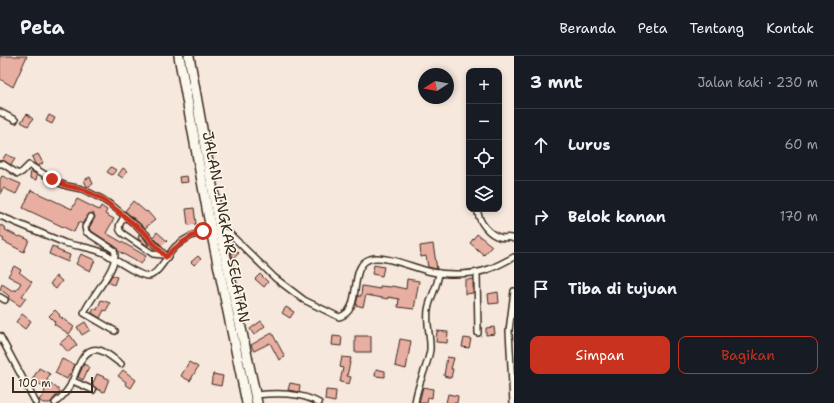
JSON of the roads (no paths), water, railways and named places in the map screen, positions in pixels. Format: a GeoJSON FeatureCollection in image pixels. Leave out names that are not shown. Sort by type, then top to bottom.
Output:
{"type":"FeatureCollection","features":[{"type":"Feature","properties":{"kind":"highway","name":"JALAN LINGKAR SELATAN"},"geometry":{"type":"LineString","coordinates":[[179,56],[215,230],[247,403]]}},
{"type":"Feature","properties":{"kind":"highway","name":"JALAN LINGKAR SELATAN"},"geometry":{"type":"LineString","coordinates":[[189,56],[215,230],[256,399]]}},
{"type":"Feature","properties":{"kind":"street"},"geometry":{"type":"LineString","coordinates":[[0,112],[15,120]]}},
{"type":"Feature","properties":{"kind":"street"},"geometry":{"type":"LineString","coordinates":[[0,164],[3,164],[18,174],[29,165],[59,183],[82,189],[98,197],[125,216],[146,234],[165,256]]}},
{"type":"Feature","properties":{"kind":"street"},"geometry":{"type":"LineString","coordinates":[[478,214],[479,219],[486,228],[498,237],[510,237],[514,239]]}},
{"type":"Feature","properties":{"kind":"street"},"geometry":{"type":"LineString","coordinates":[[0,216],[65,243],[88,247],[106,254],[114,260],[143,275],[149,276],[155,274],[165,256],[189,238],[203,231],[215,230],[230,234],[275,278],[304,300],[339,316],[344,315],[351,306],[359,269],[363,262],[367,260],[376,258],[439,273],[477,272],[488,269],[514,257]]}},
{"type":"Feature","properties":{"kind":"street"},"geometry":{"type":"LineString","coordinates":[[125,216],[119,226],[122,233],[153,254],[165,256]]}},
{"type":"Feature","properties":{"kind":"street"},"geometry":{"type":"LineString","coordinates":[[91,217],[85,227],[86,232],[114,250],[116,256],[107,276],[84,313],[115,332]]}},
{"type":"Feature","properties":{"kind":"street"},"geometry":{"type":"LineString","coordinates":[[477,272],[478,333]]}},
{"type":"Feature","properties":{"kind":"street"},"geometry":{"type":"LineString","coordinates":[[415,403],[421,380],[427,365],[430,341],[427,312],[431,298],[437,286],[439,273]]}},
{"type":"Feature","properties":{"kind":"street"},"geometry":{"type":"LineString","coordinates":[[513,403],[514,396],[508,331],[514,291]]}},
{"type":"Feature","properties":{"kind":"street"},"geometry":{"type":"LineString","coordinates":[[0,336],[36,403]]}},
{"type":"Feature","properties":{"kind":"street"},"geometry":{"type":"LineString","coordinates":[[55,403],[63,397],[72,381],[80,361],[92,350],[101,351],[121,364]]}},
{"type":"Feature","properties":{"kind":"street"},"geometry":{"type":"LineString","coordinates":[[72,381],[93,390]]}},
{"type":"Feature","properties":{"kind":"street"},"geometry":{"type":"LineString","coordinates":[[256,399],[285,394],[306,397],[320,403]]}}]}
